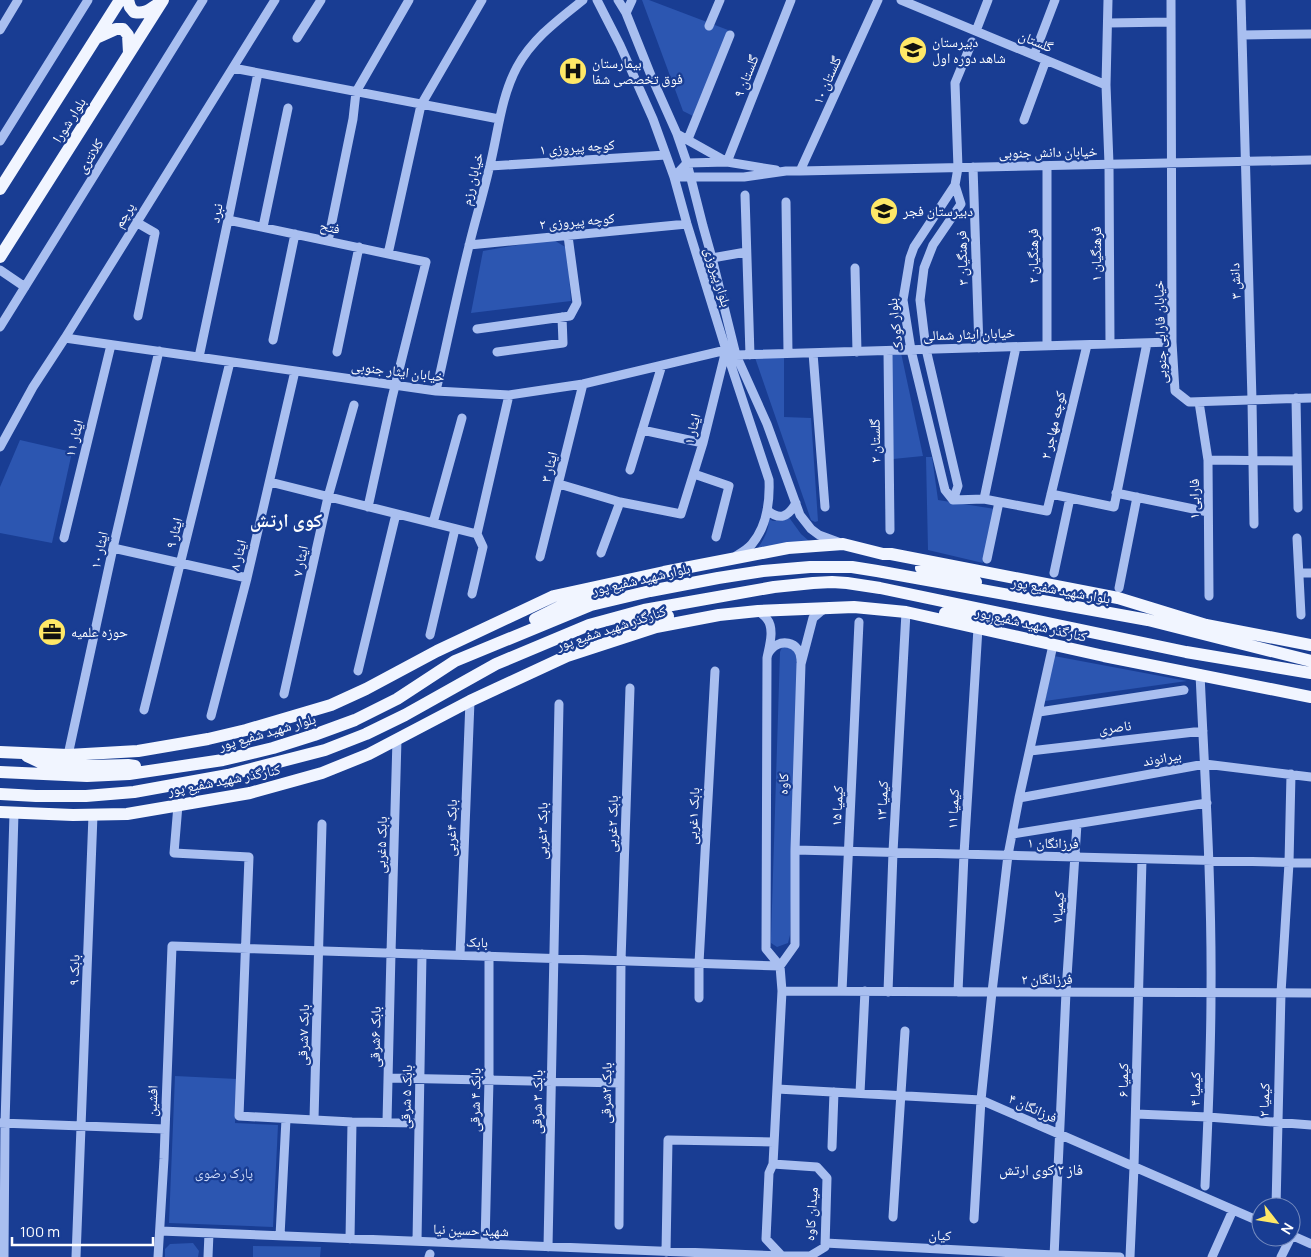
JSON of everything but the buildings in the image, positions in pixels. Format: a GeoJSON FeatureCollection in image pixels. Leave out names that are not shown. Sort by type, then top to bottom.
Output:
{"type":"FeatureCollection","features":[{"type":"Feature","properties":{"kind":"main road"},"geometry":{"type":"LineString","coordinates":[[119,1],[130,7],[134,12],[141,13],[148,11],[163,0]]}},
{"type":"Feature","properties":{"kind":"main road","name":"بلوار شورا"},"geometry":{"type":"LineString","coordinates":[[0,257],[163,0]]}},
{"type":"Feature","properties":{"kind":"main road","name":"بلوار شورا"},"geometry":{"type":"LineString","coordinates":[[0,189],[119,1]]}},
{"type":"Feature","properties":{"kind":"main road"},"geometry":{"type":"LineString","coordinates":[[96,38],[116,29],[123,30],[128,35],[129,53]]}},
{"type":"Feature","properties":{"kind":"main road"},"geometry":{"type":"LineString","coordinates":[[0,752],[68,755],[138,751],[208,739],[246,730],[331,705],[366,689],[437,651],[554,596],[749,554],[788,548],[843,544],[883,554],[910,565],[974,581],[1006,595]]}},
{"type":"Feature","properties":{"kind":"main road"},"geometry":{"type":"LineString","coordinates":[[883,554],[1118,598],[1206,625],[1311,645]]}},
{"type":"Feature","properties":{"kind":"main road","name":"بلوار شهید شفیع پور"},"geometry":{"type":"LineString","coordinates":[[0,772],[87,776],[129,774],[223,760],[273,748],[355,720],[397,699],[455,661],[591,605],[718,578],[763,571],[810,567],[852,567],[878,571],[1148,620],[1311,661]]}},
{"type":"Feature","properties":{"kind":"main road"},"geometry":{"type":"LineString","coordinates":[[482,650],[559,607],[630,588],[664,572]]}},
{"type":"Feature","properties":{"kind":"main road"},"geometry":{"type":"LineString","coordinates":[[0,794],[86,796],[134,792],[228,775],[325,750],[366,734],[404,715],[496,664],[588,625],[644,610],[680,603],[774,587],[812,583],[847,583],[880,588],[1186,652],[1311,673]]}},
{"type":"Feature","properties":{"kind":"main road","name":"کنارگذر شهید شفیع پور"},"geometry":{"type":"LineString","coordinates":[[0,812],[73,815],[127,814],[250,793],[322,773],[369,754],[470,701],[567,656],[656,626],[719,615],[758,611],[854,607],[906,612],[1054,645],[1311,697]]}},
{"type":"Feature","properties":{"kind":"main road"},"geometry":{"type":"LineString","coordinates":[[906,612],[922,609],[997,620],[1023,619]]}},
{"type":"Feature","properties":{"kind":"main road"},"geometry":{"type":"LineString","coordinates":[[588,625],[678,615],[719,615]]}},
{"type":"Feature","properties":{"kind":"main road"},"geometry":{"type":"LineString","coordinates":[[1142,643],[1152,637],[1153,634],[1153,627],[1148,620]]}},
{"type":"Feature","properties":{"kind":"main road"},"geometry":{"type":"LineString","coordinates":[[1186,652],[1177,646],[1177,640],[1179,636],[1193,631]]}},
{"type":"Feature","properties":{"kind":"main road"},"geometry":{"type":"LineString","coordinates":[[20,753],[44,764],[128,765],[157,770]]}},
{"type":"Feature","properties":{"kind":"street"},"geometry":{"type":"LineString","coordinates":[[0,30],[18,0]]}},
{"type":"Feature","properties":{"kind":"street"},"geometry":{"type":"LineString","coordinates":[[0,142],[88,0]]}},
{"type":"Feature","properties":{"kind":"street","name":"کلانتری"},"geometry":{"type":"LineString","coordinates":[[0,327],[203,0]]}},
{"type":"Feature","properties":{"kind":"street","name":"پرچم"},"geometry":{"type":"LineString","coordinates":[[0,447],[33,387],[275,0]]}},
{"type":"Feature","properties":{"kind":"street"},"geometry":{"type":"LineString","coordinates":[[297,38],[321,0]]}},
{"type":"Feature","properties":{"kind":"street"},"geometry":{"type":"LineString","coordinates":[[328,241],[353,119],[356,92],[409,0]]}},
{"type":"Feature","properties":{"kind":"street"},"geometry":{"type":"LineString","coordinates":[[388,254],[421,105],[482,0]]}},
{"type":"Feature","properties":{"kind":"street","name":"خیابان رزم"},"geometry":{"type":"LineString","coordinates":[[436,391],[469,245],[490,166],[499,119],[510,81],[535,40],[583,0]]}},
{"type":"Feature","properties":{"kind":"street","name":"بلوار پیروزی"},"geometry":{"type":"LineString","coordinates":[[597,0],[620,45],[653,119],[674,177],[726,350],[769,480],[770,496],[764,525],[751,546],[732,559]]}},
{"type":"Feature","properties":{"kind":"street","name":"بلوار پیروزی"},"geometry":{"type":"LineString","coordinates":[[618,0],[626,13],[677,134],[687,163],[736,355],[767,424],[800,515],[811,529],[819,535],[843,544]]}},
{"type":"Feature","properties":{"kind":"street"},"geometry":{"type":"LineString","coordinates":[[626,13],[632,0]]}},
{"type":"Feature","properties":{"kind":"street"},"geometry":{"type":"LineString","coordinates":[[709,26],[720,0]]}},
{"type":"Feature","properties":{"kind":"street","name":"گلستان ۹"},"geometry":{"type":"LineString","coordinates":[[727,162],[792,0]]}},
{"type":"Feature","properties":{"kind":"street","name":"گلستان ۱۰"},"geometry":{"type":"LineString","coordinates":[[800,171],[878,0]]}},
{"type":"Feature","properties":{"kind":"street","name":"گلستان"},"geometry":{"type":"LineString","coordinates":[[901,0],[911,2],[1106,85]]}},
{"type":"Feature","properties":{"kind":"street"},"geometry":{"type":"LineString","coordinates":[[976,31],[988,0]]}},
{"type":"Feature","properties":{"kind":"street"},"geometry":{"type":"LineString","coordinates":[[1034,55],[1055,0]]}},
{"type":"Feature","properties":{"kind":"street","name":"فرهنگیان ۱"},"geometry":{"type":"LineString","coordinates":[[1108,0],[1106,85],[1109,164],[1110,344]]}},
{"type":"Feature","properties":{"kind":"street","name":"خیابان فارابی جنوبی"},"geometry":{"type":"LineString","coordinates":[[1171,0],[1172,342],[1175,391],[1189,402],[1311,398]]}},
{"type":"Feature","properties":{"kind":"street","name":"دانش ۳"},"geometry":{"type":"LineString","coordinates":[[1242,0],[1254,524]]}},
{"type":"Feature","properties":{"kind":"street"},"geometry":{"type":"LineString","coordinates":[[1108,23],[1171,22]]}},
{"type":"Feature","properties":{"kind":"street"},"geometry":{"type":"LineString","coordinates":[[1242,36],[1311,34]]}},
{"type":"Feature","properties":{"kind":"street"},"geometry":{"type":"LineString","coordinates":[[688,139],[730,35]]}},
{"type":"Feature","properties":{"kind":"street"},"geometry":{"type":"LineString","coordinates":[[972,42],[956,83],[958,168],[955,186],[961,204],[974,204]]}},
{"type":"Feature","properties":{"kind":"street"},"geometry":{"type":"LineString","coordinates":[[1024,120],[1046,60]]}},
{"type":"Feature","properties":{"kind":"street"},"geometry":{"type":"LineString","coordinates":[[233,68],[499,119]]}},
{"type":"Feature","properties":{"kind":"street","name":"نبرد"},"geometry":{"type":"LineString","coordinates":[[199,357],[258,73]]}},
{"type":"Feature","properties":{"kind":"street"},"geometry":{"type":"LineString","coordinates":[[263,227],[288,108]]}},
{"type":"Feature","properties":{"kind":"street","name":"خیابان دانش جنوبی"},"geometry":{"type":"LineString","coordinates":[[677,134],[727,162]]}},
{"type":"Feature","properties":{"kind":"street","name":"کوچه پیروزی ۱"},"geometry":{"type":"LineString","coordinates":[[490,166],[666,155]]}},
{"type":"Feature","properties":{"kind":"street","name":"خیابان دانش جنوبی"},"geometry":{"type":"LineString","coordinates":[[674,177],[744,177],[786,171],[1311,160]]}},
{"type":"Feature","properties":{"kind":"street","name":"خیابان دانش جنوبی"},"geometry":{"type":"LineString","coordinates":[[687,163],[727,162],[786,171]]}},
{"type":"Feature","properties":{"kind":"street"},"geometry":{"type":"LineString","coordinates":[[674,177],[687,163]]}},
{"type":"Feature","properties":{"kind":"street","name":"فرهنگیان ۲"},"geometry":{"type":"LineString","coordinates":[[1047,346],[1048,166]]}},
{"type":"Feature","properties":{"kind":"street","name":"فرهنگیان ۳"},"geometry":{"type":"LineString","coordinates":[[973,167],[979,348]]}},
{"type":"Feature","properties":{"kind":"street","name":"بلوار کودک"},"geometry":{"type":"LineString","coordinates":[[953,500],[945,490],[911,350],[903,300],[910,258],[914,246],[955,186]]}},
{"type":"Feature","properties":{"kind":"street"},"geometry":{"type":"LineString","coordinates":[[745,195],[750,354]]}},
{"type":"Feature","properties":{"kind":"street"},"geometry":{"type":"LineString","coordinates":[[786,202],[788,353]]}},
{"type":"Feature","properties":{"kind":"street","name":"بلوار کودک"},"geometry":{"type":"LineString","coordinates":[[953,500],[958,486],[926,350],[920,300],[924,268],[933,245],[961,204]]}},
{"type":"Feature","properties":{"kind":"street","name":"فتح"},"geometry":{"type":"LineString","coordinates":[[228,220],[426,262],[395,385]]}},
{"type":"Feature","properties":{"kind":"street"},"geometry":{"type":"LineString","coordinates":[[136,222],[155,233],[138,316]]}},
{"type":"Feature","properties":{"kind":"street","name":"کوچه پیروزی ۲"},"geometry":{"type":"LineString","coordinates":[[469,245],[687,224]]}},
{"type":"Feature","properties":{"kind":"street"},"geometry":{"type":"LineString","coordinates":[[273,340],[295,234]]}},
{"type":"Feature","properties":{"kind":"street"},"geometry":{"type":"LineString","coordinates":[[477,329],[570,316],[577,303],[568,236]]}},
{"type":"Feature","properties":{"kind":"street"},"geometry":{"type":"LineString","coordinates":[[914,246],[929,255]]}},
{"type":"Feature","properties":{"kind":"street"},"geometry":{"type":"LineString","coordinates":[[337,352],[359,248]]}},
{"type":"Feature","properties":{"kind":"street"},"geometry":{"type":"LineString","coordinates":[[712,258],[746,252]]}},
{"type":"Feature","properties":{"kind":"street"},"geometry":{"type":"LineString","coordinates":[[855,268],[856,352]]}},
{"type":"Feature","properties":{"kind":"street"},"geometry":{"type":"LineString","coordinates":[[0,270],[25,287]]}},
{"type":"Feature","properties":{"kind":"street"},"geometry":{"type":"LineString","coordinates":[[497,352],[563,343],[562,317]]}},
{"type":"Feature","properties":{"kind":"street","name":"خیابان ایثار جنوبی"},"geometry":{"type":"LineString","coordinates":[[65,338],[436,391],[509,395],[583,384],[726,350]]}},
{"type":"Feature","properties":{"kind":"street","name":"خیابان ایثار شمالی"},"geometry":{"type":"LineString","coordinates":[[736,355],[1172,342]]}},
{"type":"Feature","properties":{"kind":"street"},"geometry":{"type":"LineString","coordinates":[[1051,494],[1114,507],[1147,343]]}},
{"type":"Feature","properties":{"kind":"street","name":"ایثار ۱۱"},"geometry":{"type":"LineString","coordinates":[[64,538],[111,345]]}},
{"type":"Feature","properties":{"kind":"street","name":"کوچه مهاجر ۲"},"geometry":{"type":"LineString","coordinates":[[999,502],[1047,511],[1086,345]]}},
{"type":"Feature","properties":{"kind":"street"},"geometry":{"type":"LineString","coordinates":[[984,499],[1016,347]]}},
{"type":"Feature","properties":{"kind":"street","name":"ایثار ۱"},"geometry":{"type":"LineString","coordinates":[[620,502],[682,514],[703,443],[726,350]]}},
{"type":"Feature","properties":{"kind":"street","name":"گلستان ۲"},"geometry":{"type":"LineString","coordinates":[[888,350],[890,530]]}},
{"type":"Feature","properties":{"kind":"street","name":"ایثار ۱۰"},"geometry":{"type":"LineString","coordinates":[[68,755],[113,548],[159,351]]}},
{"type":"Feature","properties":{"kind":"street"},"geometry":{"type":"LineString","coordinates":[[813,353],[825,507]]}},
{"type":"Feature","properties":{"kind":"street","name":"ایثار ۹"},"geometry":{"type":"LineString","coordinates":[[144,710],[230,362]]}},
{"type":"Feature","properties":{"kind":"street"},"geometry":{"type":"LineString","coordinates":[[630,470],[662,365]]}},
{"type":"Feature","properties":{"kind":"street","name":"ایثار ۸"},"geometry":{"type":"LineString","coordinates":[[211,716],[247,578],[295,371]]}},
{"type":"Feature","properties":{"kind":"street","name":"ایثار ۳"},"geometry":{"type":"LineString","coordinates":[[540,557],[583,384]]}},
{"type":"Feature","properties":{"kind":"street"},"geometry":{"type":"LineString","coordinates":[[368,507],[395,385]]}},
{"type":"Feature","properties":{"kind":"street"},"geometry":{"type":"LineString","coordinates":[[472,594],[483,547],[477,534],[509,395]]}},
{"type":"Feature","properties":{"kind":"street"},"geometry":{"type":"LineString","coordinates":[[1296,398],[1298,508]]}},
{"type":"Feature","properties":{"kind":"street","name":"فارابی ۱"},"geometry":{"type":"LineString","coordinates":[[1199,402],[1208,460],[1209,596]]}},
{"type":"Feature","properties":{"kind":"street","name":"ایثار ۷"},"geometry":{"type":"LineString","coordinates":[[284,694],[328,496],[354,405]]}},
{"type":"Feature","properties":{"kind":"street"},"geometry":{"type":"LineString","coordinates":[[433,523],[462,418]]}},
{"type":"Feature","properties":{"kind":"street"},"geometry":{"type":"LineString","coordinates":[[931,433],[945,429]]}},
{"type":"Feature","properties":{"kind":"street"},"geometry":{"type":"LineString","coordinates":[[642,430],[703,443]]}},
{"type":"Feature","properties":{"kind":"street"},"geometry":{"type":"LineString","coordinates":[[1208,460],[1297,460]]}},
{"type":"Feature","properties":{"kind":"street"},"geometry":{"type":"LineString","coordinates":[[694,474],[729,486],[716,537]]}},
{"type":"Feature","properties":{"kind":"street"},"geometry":{"type":"LineString","coordinates":[[270,482],[477,534]]}},
{"type":"Feature","properties":{"kind":"street"},"geometry":{"type":"LineString","coordinates":[[559,484],[620,502],[601,553]]}},
{"type":"Feature","properties":{"kind":"street"},"geometry":{"type":"LineString","coordinates":[[1116,493],[1208,512]]}},
{"type":"Feature","properties":{"kind":"street"},"geometry":{"type":"LineString","coordinates":[[1119,588],[1137,497]]}},
{"type":"Feature","properties":{"kind":"street"},"geometry":{"type":"LineString","coordinates":[[1054,573],[1070,498]]}},
{"type":"Feature","properties":{"kind":"street"},"geometry":{"type":"LineString","coordinates":[[953,500],[984,499],[999,502],[987,559]]}},
{"type":"Feature","properties":{"kind":"street"},"geometry":{"type":"LineString","coordinates":[[767,510],[775,516],[781,517],[788,514],[796,504]]}},
{"type":"Feature","properties":{"kind":"street"},"geometry":{"type":"LineString","coordinates":[[358,671],[396,514]]}},
{"type":"Feature","properties":{"kind":"street"},"geometry":{"type":"LineString","coordinates":[[430,635],[455,529]]}},
{"type":"Feature","properties":{"kind":"street"},"geometry":{"type":"LineString","coordinates":[[1297,538],[1301,615]]}},
{"type":"Feature","properties":{"kind":"street"},"geometry":{"type":"LineString","coordinates":[[113,548],[247,578]]}},
{"type":"Feature","properties":{"kind":"street"},"geometry":{"type":"LineString","coordinates":[[1299,573],[1311,573]]}},
{"type":"Feature","properties":{"kind":"street","name":"کاوه"},"geometry":{"type":"LineString","coordinates":[[758,611],[767,618],[771,632],[767,658],[766,949],[780,966],[795,945],[795,850],[801,664],[813,618],[827,608]]}},
{"type":"Feature","properties":{"kind":"street","name":"کیمیا ۱۳"},"geometry":{"type":"LineString","coordinates":[[888,992],[893,852],[906,612]]}},
{"type":"Feature","properties":{"kind":"street","name":"کیمیا ۱۵"},"geometry":{"type":"LineString","coordinates":[[842,991],[859,622]]}},
{"type":"Feature","properties":{"kind":"street","name":"کیمیا ۱۱"},"geometry":{"type":"LineString","coordinates":[[958,992],[964,854],[978,628]]}},
{"type":"Feature","properties":{"kind":"street"},"geometry":{"type":"LineString","coordinates":[[767,658],[769,651],[774,646],[787,642],[794,645],[798,650],[801,664]]}},
{"type":"Feature","properties":{"kind":"street"},"geometry":{"type":"LineString","coordinates":[[974,1219],[981,1100],[1008,855],[1054,645]]}},
{"type":"Feature","properties":{"kind":"street","name":"بابک ۱غربی"},"geometry":{"type":"LineString","coordinates":[[699,998],[699,963],[714,671]]}},
{"type":"Feature","properties":{"kind":"street","name":"کیمیا ۴"},"geometry":{"type":"LineString","coordinates":[[1200,674],[1207,803],[1211,993],[1204,1186]]}},
{"type":"Feature","properties":{"kind":"street","name":"بابک ۲غربی"},"geometry":{"type":"LineString","coordinates":[[622,961],[630,688]]}},
{"type":"Feature","properties":{"kind":"street"},"geometry":{"type":"LineString","coordinates":[[1038,712],[1184,690]]}},
{"type":"Feature","properties":{"kind":"street","name":"بابک ۴غربی"},"geometry":{"type":"LineString","coordinates":[[460,955],[470,701]]}},
{"type":"Feature","properties":{"kind":"street","name":"بابک ۳غربی"},"geometry":{"type":"LineString","coordinates":[[554,958],[559,704]]}},
{"type":"Feature","properties":{"kind":"street","name":"ناصری"},"geometry":{"type":"LineString","coordinates":[[1030,751],[1203,731]]}},
{"type":"Feature","properties":{"kind":"street","name":"بابک ۵غربی"},"geometry":{"type":"LineString","coordinates":[[391,953],[398,739]]}},
{"type":"Feature","properties":{"kind":"street","name":"بیرانوند"},"geometry":{"type":"LineString","coordinates":[[1019,798],[1205,764],[1311,776]]}},
{"type":"Feature","properties":{"kind":"street","name":"کیمیا ۲"},"geometry":{"type":"LineString","coordinates":[[1276,1197],[1281,993],[1292,774]]}},
{"type":"Feature","properties":{"kind":"street"},"geometry":{"type":"LineString","coordinates":[[1013,834],[1207,803]]}},
{"type":"Feature","properties":{"kind":"street"},"geometry":{"type":"LineString","coordinates":[[178,805],[174,853],[248,857],[239,1116],[352,1122],[418,1123]]}},
{"type":"Feature","properties":{"kind":"street"},"geometry":{"type":"LineString","coordinates":[[4,1257],[2,1124],[14,813]]}},
{"type":"Feature","properties":{"kind":"street","name":"بابک ۹"},"geometry":{"type":"LineString","coordinates":[[76,1257],[93,815]]}},
{"type":"Feature","properties":{"kind":"street","name":"بابک ۷شرقی"},"geometry":{"type":"LineString","coordinates":[[314,1120],[322,824]]}},
{"type":"Feature","properties":{"kind":"street","name":"کیمیا۷"},"geometry":{"type":"LineString","coordinates":[[1054,1256],[1066,992],[1077,824]]}},
{"type":"Feature","properties":{"kind":"street","name":"فرزانگان ۱"},"geometry":{"type":"LineString","coordinates":[[795,850],[1311,863]]}},
{"type":"Feature","properties":{"kind":"street","name":"کیمیا ۶"},"geometry":{"type":"LineString","coordinates":[[1130,1257],[1136,1114],[1142,859]]}},
{"type":"Feature","properties":{"kind":"street","name":"بابک"},"geometry":{"type":"LineString","coordinates":[[172,946],[780,966]]}},
{"type":"Feature","properties":{"kind":"street","name":"افشین"},"geometry":{"type":"LineString","coordinates":[[158,1257],[172,946]]}},
{"type":"Feature","properties":{"kind":"street","name":"بابک ۶شرقی"},"geometry":{"type":"LineString","coordinates":[[387,1122],[391,953]]}},
{"type":"Feature","properties":{"kind":"street","name":"بابک ۵ شرقی"},"geometry":{"type":"LineString","coordinates":[[417,1241],[422,954]]}},
{"type":"Feature","properties":{"kind":"street","name":"بابک ۴ شرقی"},"geometry":{"type":"LineString","coordinates":[[486,1244],[490,956]]}},
{"type":"Feature","properties":{"kind":"street","name":"بابک ۳ شرقی"},"geometry":{"type":"LineString","coordinates":[[548,1247],[554,958]]}},
{"type":"Feature","properties":{"kind":"street","name":"بابک ۲شرقی"},"geometry":{"type":"LineString","coordinates":[[619,1225],[622,961]]}},
{"type":"Feature","properties":{"kind":"street"},"geometry":{"type":"LineString","coordinates":[[780,966],[782,991],[777,1089],[773,1164],[769,1173],[766,1239],[782,1256]]}},
{"type":"Feature","properties":{"kind":"street","name":"فرزانگان ۲"},"geometry":{"type":"LineString","coordinates":[[782,991],[1311,994]]}},
{"type":"Feature","properties":{"kind":"street"},"geometry":{"type":"LineString","coordinates":[[860,1093],[865,991]]}},
{"type":"Feature","properties":{"kind":"street"},"geometry":{"type":"LineString","coordinates":[[893,1217],[905,1031]]}},
{"type":"Feature","properties":{"kind":"street"},"geometry":{"type":"LineString","coordinates":[[388,1078],[620,1083]]}},
{"type":"Feature","properties":{"kind":"street","name":"فرزانگان ۴"},"geometry":{"type":"LineString","coordinates":[[777,1089],[981,1100],[1251,1218]]}},
{"type":"Feature","properties":{"kind":"street"},"geometry":{"type":"LineString","coordinates":[[832,1147],[834,1092]]}},
{"type":"Feature","properties":{"kind":"street"},"geometry":{"type":"LineString","coordinates":[[1136,1114],[1208,1117],[1311,1125]]}},
{"type":"Feature","properties":{"kind":"street"},"geometry":{"type":"LineString","coordinates":[[280,1236],[286,1119]]}},
{"type":"Feature","properties":{"kind":"street"},"geometry":{"type":"LineString","coordinates":[[350,1238],[352,1122]]}},
{"type":"Feature","properties":{"kind":"street"},"geometry":{"type":"LineString","coordinates":[[2,1124],[165,1129]]}},
{"type":"Feature","properties":{"kind":"street"},"geometry":{"type":"LineString","coordinates":[[666,1252],[668,1140],[774,1142]]}},
{"type":"Feature","properties":{"kind":"street","name":"میدان کاوه"},"geometry":{"type":"LineString","coordinates":[[773,1164],[817,1167],[827,1178],[825,1249],[810,1256],[782,1256]]}},
{"type":"Feature","properties":{"kind":"street"},"geometry":{"type":"LineString","coordinates":[[1212,1257],[1233,1210]]}},
{"type":"Feature","properties":{"kind":"street","name":"شهید حسین نیا"},"geometry":{"type":"LineString","coordinates":[[160,1231],[740,1256],[782,1256]]}},
{"type":"Feature","properties":{"kind":"street"},"geometry":{"type":"LineString","coordinates":[[208,1257],[209,1233]]}},
{"type":"Feature","properties":{"kind":"street","name":"کیان"},"geometry":{"type":"LineString","coordinates":[[825,1249],[1120,1257]]}},
{"type":"Feature","properties":{"kind":"green space"},"geometry":{"type":"Polygon","coordinates":[[[642,0],[649,0],[728,30],[693,116],[683,111],[642,0]]]}},
{"type":"Feature","properties":{"kind":"green space"},"geometry":{"type":"Polygon","coordinates":[[[552,239],[567,248],[571,301],[471,313],[483,251],[552,239]]]}},
{"type":"Feature","properties":{"kind":"green space"},"geometry":{"type":"Polygon","coordinates":[[[900,348],[923,456],[893,459],[890,349],[900,348]]]}},
{"type":"Feature","properties":{"kind":"green space"},"geometry":{"type":"Polygon","coordinates":[[[752,349],[784,350],[784,417],[811,418],[818,521],[811,520],[752,349]]]}},
{"type":"Feature","properties":{"kind":"green space"},"geometry":{"type":"Polygon","coordinates":[[[20,440],[72,452],[52,543],[0,533],[0,487],[20,440]]]}},
{"type":"Feature","properties":{"kind":"green space"},"geometry":{"type":"Polygon","coordinates":[[[926,457],[932,457],[938,500],[995,509],[983,563],[928,550],[926,457]]]}},
{"type":"Feature","properties":{"kind":"green space"},"geometry":{"type":"Polygon","coordinates":[[[788,516],[801,534],[809,541],[758,548],[766,534],[769,519],[781,521],[788,516]]]}},
{"type":"Feature","properties":{"kind":"green space"},"geometry":{"type":"Polygon","coordinates":[[[785,644],[798,654],[790,935],[788,943],[777,947],[771,943],[771,938],[780,652],[785,644]]]}},
{"type":"Feature","properties":{"kind":"green space"},"geometry":{"type":"Polygon","coordinates":[[[1054,656],[1187,681],[1045,701],[1054,656]]]}},
{"type":"Feature","properties":{"kind":"green space","name":"پارک رضوی"},"geometry":{"type":"Polygon","coordinates":[[[175,1076],[237,1079],[235,1123],[278,1125],[273,1227],[169,1223],[175,1076]]]}},
{"type":"Feature","properties":{"kind":"green space"},"geometry":{"type":"Polygon","coordinates":[[[193,1243],[199,1251],[198,1257],[165,1257],[165,1249],[170,1244],[193,1243]]]}},
{"type":"Feature","properties":{"kind":"green space"},"geometry":{"type":"Polygon","coordinates":[[[253,1246],[321,1247],[320,1257],[253,1257],[253,1246]]]}},
{"type":"Feature","properties":{"kind":"place","name":"دبیرستان شاهد دوره اول"},"geometry":{"type":"Point","coordinates":[913,50]}},
{"type":"Feature","properties":{"kind":"place","name":"بیمارستان فوق تخصصی شفا"},"geometry":{"type":"Point","coordinates":[573,71]}},
{"type":"Feature","properties":{"kind":"place","name":"دبیرستان فجر"},"geometry":{"type":"Point","coordinates":[884,211]}},
{"type":"Feature","properties":{"kind":"place","name":"حوزه علمیه"},"geometry":{"type":"Point","coordinates":[52,632]}},
{"type":"Feature","properties":{"kind":"district","name":"کوی ارتش"},"geometry":{"type":"Point","coordinates":[286,520]}},
{"type":"Feature","properties":{"kind":"district","name":"فاز ۲ کوی ارتش"},"geometry":{"type":"Point","coordinates":[1041,1170]}}]}
